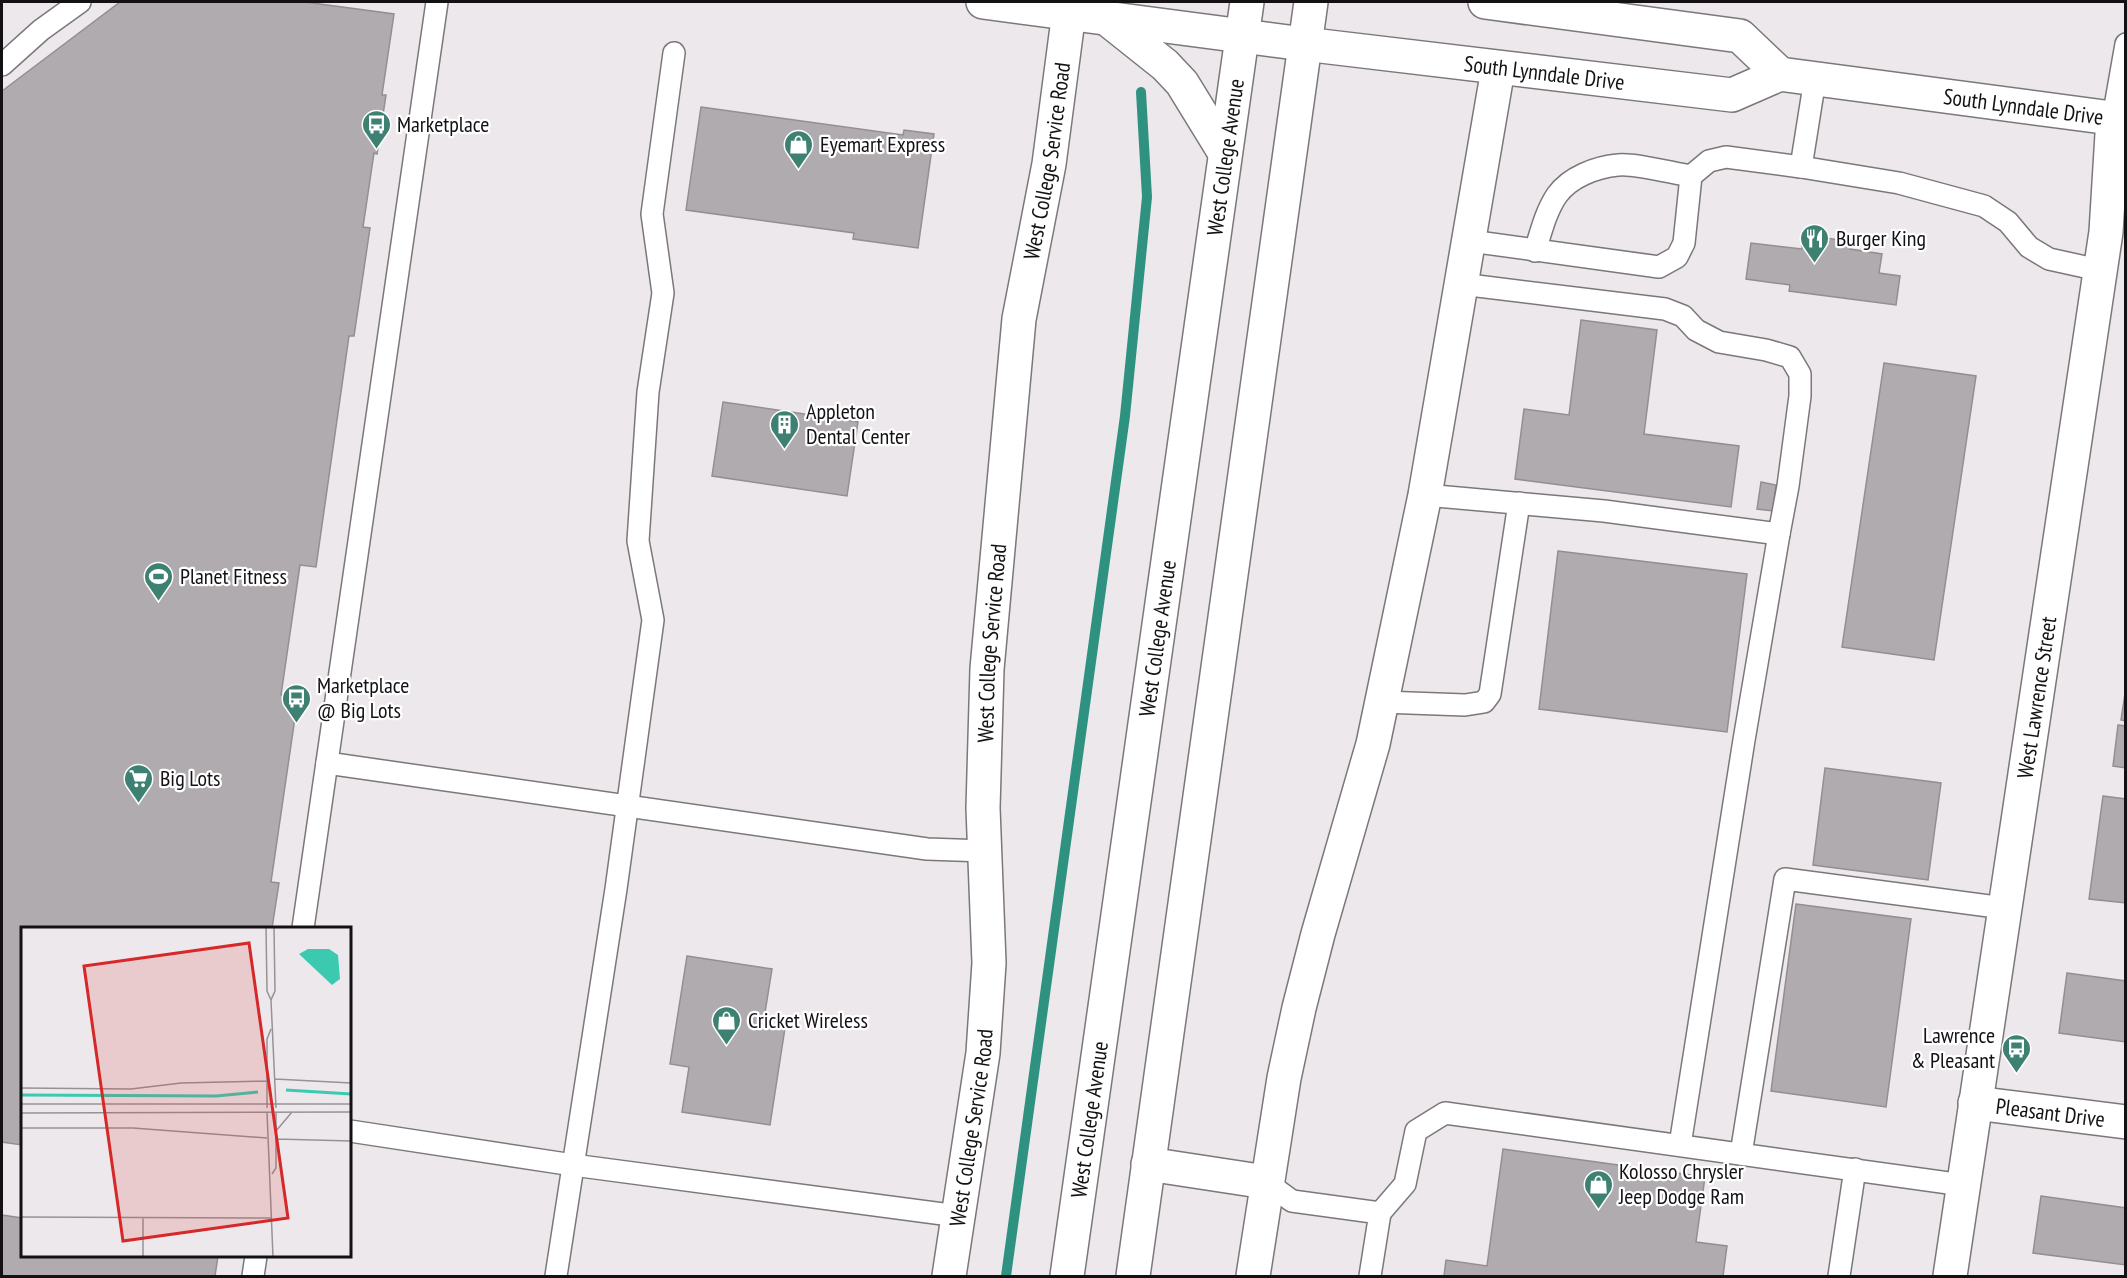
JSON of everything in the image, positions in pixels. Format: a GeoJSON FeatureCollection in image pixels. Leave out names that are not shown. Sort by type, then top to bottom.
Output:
{"type":"FeatureCollection","features":[{"type":"Feature","properties":{"kind":"street","name":"South Lynndale Drive"},"geometry":{"type":"LineString","coordinates":[[983,2],[1498,69],[1732,95],[1780,74],[2119,119]]}},
{"type":"Feature","properties":{"kind":"street","name":"West College Avenue"},"geometry":{"type":"LineString","coordinates":[[1067,1276],[1247,2]]}},
{"type":"Feature","properties":{"kind":"street"},"geometry":{"type":"LineString","coordinates":[[1133,1276],[1311,2]]}},
{"type":"Feature","properties":{"kind":"street"},"geometry":{"type":"LineString","coordinates":[[1505,3],[1740,36],[1780,74]]}},
{"type":"Feature","properties":{"kind":"street","name":"West College Service Road"},"geometry":{"type":"LineString","coordinates":[[949,1276],[983,1053],[989,963],[983,808],[987,669],[1019,319],[1049,164],[1069,12]]}},
{"type":"Feature","properties":{"kind":"street"},"geometry":{"type":"LineString","coordinates":[[1106,18],[1165,65],[1182,83],[1225,153]]}},
{"type":"Feature","properties":{"kind":"street"},"geometry":{"type":"LineString","coordinates":[[1253,1276],[1266,1182],[1299,1008],[1373,744],[1425,495],[1498,69]]}},
{"type":"Feature","properties":{"kind":"street","name":"West Lawrence Street"},"geometry":{"type":"LineString","coordinates":[[1950,1276],[2106,232],[2119,119]]}},
{"type":"Feature","properties":{"kind":"street","name":"Pleasant Drive"},"geometry":{"type":"LineString","coordinates":[[1975,1103],[2126,1122]]}},
{"type":"Feature","properties":{"kind":"street"},"geometry":{"type":"LineString","coordinates":[[1148,1164],[1266,1182]]}},
{"type":"Feature","properties":{"kind":"lane"},"geometry":{"type":"LineString","coordinates":[[2,64],[41,30],[80,2]]}},
{"type":"Feature","properties":{"kind":"lane"},"geometry":{"type":"LineString","coordinates":[[303,927],[437,2]]}},
{"type":"Feature","properties":{"kind":"lane"},"geometry":{"type":"LineString","coordinates":[[2119,119],[2126,44]]}},
{"type":"Feature","properties":{"kind":"lane"},"geometry":{"type":"LineString","coordinates":[[556,1276],[653,620],[638,541],[648,392],[663,293],[652,214],[674,53]]}},
{"type":"Feature","properties":{"kind":"lane"},"geometry":{"type":"LineString","coordinates":[[1801,167],[1815,79]]}},
{"type":"Feature","properties":{"kind":"lane"},"geometry":{"type":"LineString","coordinates":[[1470,241],[1659,267],[1677,257],[1684,243],[1691,176],[1709,161],[1726,157],[1899,183],[1984,206],[2008,222],[2028,247],[2049,259],[2099,270]]}},
{"type":"Feature","properties":{"kind":"lane"},"geometry":{"type":"LineString","coordinates":[[1535,251],[1548,212],[1557,195],[1570,181],[1593,170],[1619,165],[1691,176]]}},
{"type":"Feature","properties":{"kind":"lane"},"geometry":{"type":"LineString","coordinates":[[1461,284],[1665,309],[1683,316],[1696,330],[1719,342],[1766,350],[1790,357],[1800,374],[1800,396],[1788,486],[1744,740],[1680,1145]]}},
{"type":"Feature","properties":{"kind":"lane"},"geometry":{"type":"LineString","coordinates":[[1425,495],[1604,512],[1779,534]]}},
{"type":"Feature","properties":{"kind":"lane"},"geometry":{"type":"LineString","coordinates":[[1382,702],[1465,705],[1484,702],[1490,694],[1519,503]]}},
{"type":"Feature","properties":{"kind":"lane"},"geometry":{"type":"LineString","coordinates":[[327,763],[627,808],[927,849],[984,851]]}},
{"type":"Feature","properties":{"kind":"lane"},"geometry":{"type":"LineString","coordinates":[[1741,1154],[1785,879],[2004,908]]}},
{"type":"Feature","properties":{"kind":"lane"},"geometry":{"type":"LineString","coordinates":[[1370,1276],[1380,1213],[1405,1184],[1416,1131],[1445,1113],[1963,1185]]}},
{"type":"Feature","properties":{"kind":"lane"},"geometry":{"type":"LineString","coordinates":[[351,1131],[573,1165],[958,1216]]}},
{"type":"Feature","properties":{"kind":"lane"},"geometry":{"type":"LineString","coordinates":[[1839,1276],[1855,1169]]}},
{"type":"Feature","properties":{"kind":"lane"},"geometry":{"type":"LineString","coordinates":[[1266,1182],[1292,1201],[1380,1213]]}},
{"type":"Feature","properties":{"kind":"lane"},"geometry":{"type":"LineString","coordinates":[[253,1276],[256,1257]]}},
{"type":"Feature","properties":{"kind":"building"},"geometry":{"type":"Polygon","coordinates":[[[120,2],[305,2],[394,14],[382,95],[386,95],[377,154],[374,153],[363,227],[370,228],[354,336],[349,336],[316,567],[300,565],[281,695],[298,697],[271,882],[279,883],[272,927],[21,927],[21,1145],[2,1142],[2,91],[120,2]]]}},
{"type":"Feature","properties":{"kind":"building"},"geometry":{"type":"Polygon","coordinates":[[[701,107],[903,135],[904,130],[934,134],[918,248],[853,239],[854,233],[686,210],[701,107]]]}},
{"type":"Feature","properties":{"kind":"building","name":"Burger King"},"geometry":{"type":"Polygon","coordinates":[[[1821,237],[1851,242],[1850,249],[1882,254],[1879,273],[1900,276],[1896,305],[1789,291],[1790,285],[1746,279],[1751,243],[1802,249],[1802,243],[1820,245],[1821,237]]]}},
{"type":"Feature","properties":{"kind":"building"},"geometry":{"type":"Polygon","coordinates":[[[1581,320],[1657,330],[1644,434],[1739,446],[1731,507],[1515,479],[1524,409],[1569,415],[1581,320]]]}},
{"type":"Feature","properties":{"kind":"building"},"geometry":{"type":"Polygon","coordinates":[[[1884,363],[1976,376],[1934,660],[1842,647],[1884,363]]]}},
{"type":"Feature","properties":{"kind":"building","name":"Appleton Dental Center"},"geometry":{"type":"Polygon","coordinates":[[[723,402],[858,422],[847,496],[712,476],[723,402]]]}},
{"type":"Feature","properties":{"kind":"building"},"geometry":{"type":"Polygon","coordinates":[[[1761,482],[1776,485],[1773,511],[1757,509],[1761,482]]]}},
{"type":"Feature","properties":{"kind":"building"},"geometry":{"type":"Polygon","coordinates":[[[1558,551],[1747,574],[1727,732],[1539,709],[1558,551]]]}},
{"type":"Feature","properties":{"kind":"building"},"geometry":{"type":"Polygon","coordinates":[[[2126,687],[2126,721],[2121,720],[2126,687]]]}},
{"type":"Feature","properties":{"kind":"building"},"geometry":{"type":"Polygon","coordinates":[[[2118,725],[2126,726],[2126,768],[2113,766],[2118,725]]]}},
{"type":"Feature","properties":{"kind":"building"},"geometry":{"type":"Polygon","coordinates":[[[1825,768],[1941,783],[1928,880],[1813,865],[1825,768]]]}},
{"type":"Feature","properties":{"kind":"building"},"geometry":{"type":"Polygon","coordinates":[[[2103,796],[2126,799],[2126,903],[2089,899],[2103,796]]]}},
{"type":"Feature","properties":{"kind":"building"},"geometry":{"type":"Polygon","coordinates":[[[1796,904],[1911,919],[1886,1107],[1771,1091],[1796,904]]]}},
{"type":"Feature","properties":{"kind":"building","name":"Cricket Wireless"},"geometry":{"type":"Polygon","coordinates":[[[687,956],[772,969],[763,1025],[785,1028],[770,1125],[682,1112],[689,1067],[670,1064],[687,956]]]}},
{"type":"Feature","properties":{"kind":"building"},"geometry":{"type":"Polygon","coordinates":[[[2067,973],[2126,981],[2126,1042],[2059,1033],[2067,973]]]}},
{"type":"Feature","properties":{"kind":"building","name":"Kolosso Chrysler Jeep Dodge Ram"},"geometry":{"type":"Polygon","coordinates":[[[1503,1149],[1705,1177],[1696,1242],[1727,1246],[1723,1276],[1444,1276],[1446,1260],[1487,1266],[1503,1149]]]}},
{"type":"Feature","properties":{"kind":"building"},"geometry":{"type":"Polygon","coordinates":[[[2041,1196],[2126,1208],[2126,1265],[2033,1253],[2041,1196]]]}},
{"type":"Feature","properties":{"kind":"building"},"geometry":{"type":"Polygon","coordinates":[[[2,1215],[21,1218],[21,1257],[218,1257],[215,1276],[2,1276],[2,1215]]]}},
{"type":"Feature","properties":{"kind":"waterway"},"geometry":{"type":"LineString","coordinates":[[1006,1276],[1125,416],[1147,197],[1141,92]]}},
{"type":"Feature","properties":{"kind":"place","name":"Marketplace"},"geometry":{"type":"Point","coordinates":[376,150]}},
{"type":"Feature","properties":{"kind":"place","name":"Eyemart Express"},"geometry":{"type":"Point","coordinates":[799,170]}},
{"type":"Feature","properties":{"kind":"place","name":"Burger King"},"geometry":{"type":"Point","coordinates":[1815,264]}},
{"type":"Feature","properties":{"kind":"place","name":"Appleton Dental Center"},"geometry":{"type":"Point","coordinates":[785,450]}},
{"type":"Feature","properties":{"kind":"place","name":"Planet Fitness"},"geometry":{"type":"Point","coordinates":[159,602]}},
{"type":"Feature","properties":{"kind":"place","name":"Marketplace @ Big Lots"},"geometry":{"type":"Point","coordinates":[296,724]}},
{"type":"Feature","properties":{"kind":"place","name":"Big Lots"},"geometry":{"type":"Point","coordinates":[139,804]}},
{"type":"Feature","properties":{"kind":"place","name":"Cricket Wireless"},"geometry":{"type":"Point","coordinates":[727,1046]}},
{"type":"Feature","properties":{"kind":"place","name":"Lawrence & Pleasant"},"geometry":{"type":"Point","coordinates":[2016,1074]}},
{"type":"Feature","properties":{"kind":"place","name":"Kolosso Chrysler Jeep Dodge Ram"},"geometry":{"type":"Point","coordinates":[1598,1210]}}]}
